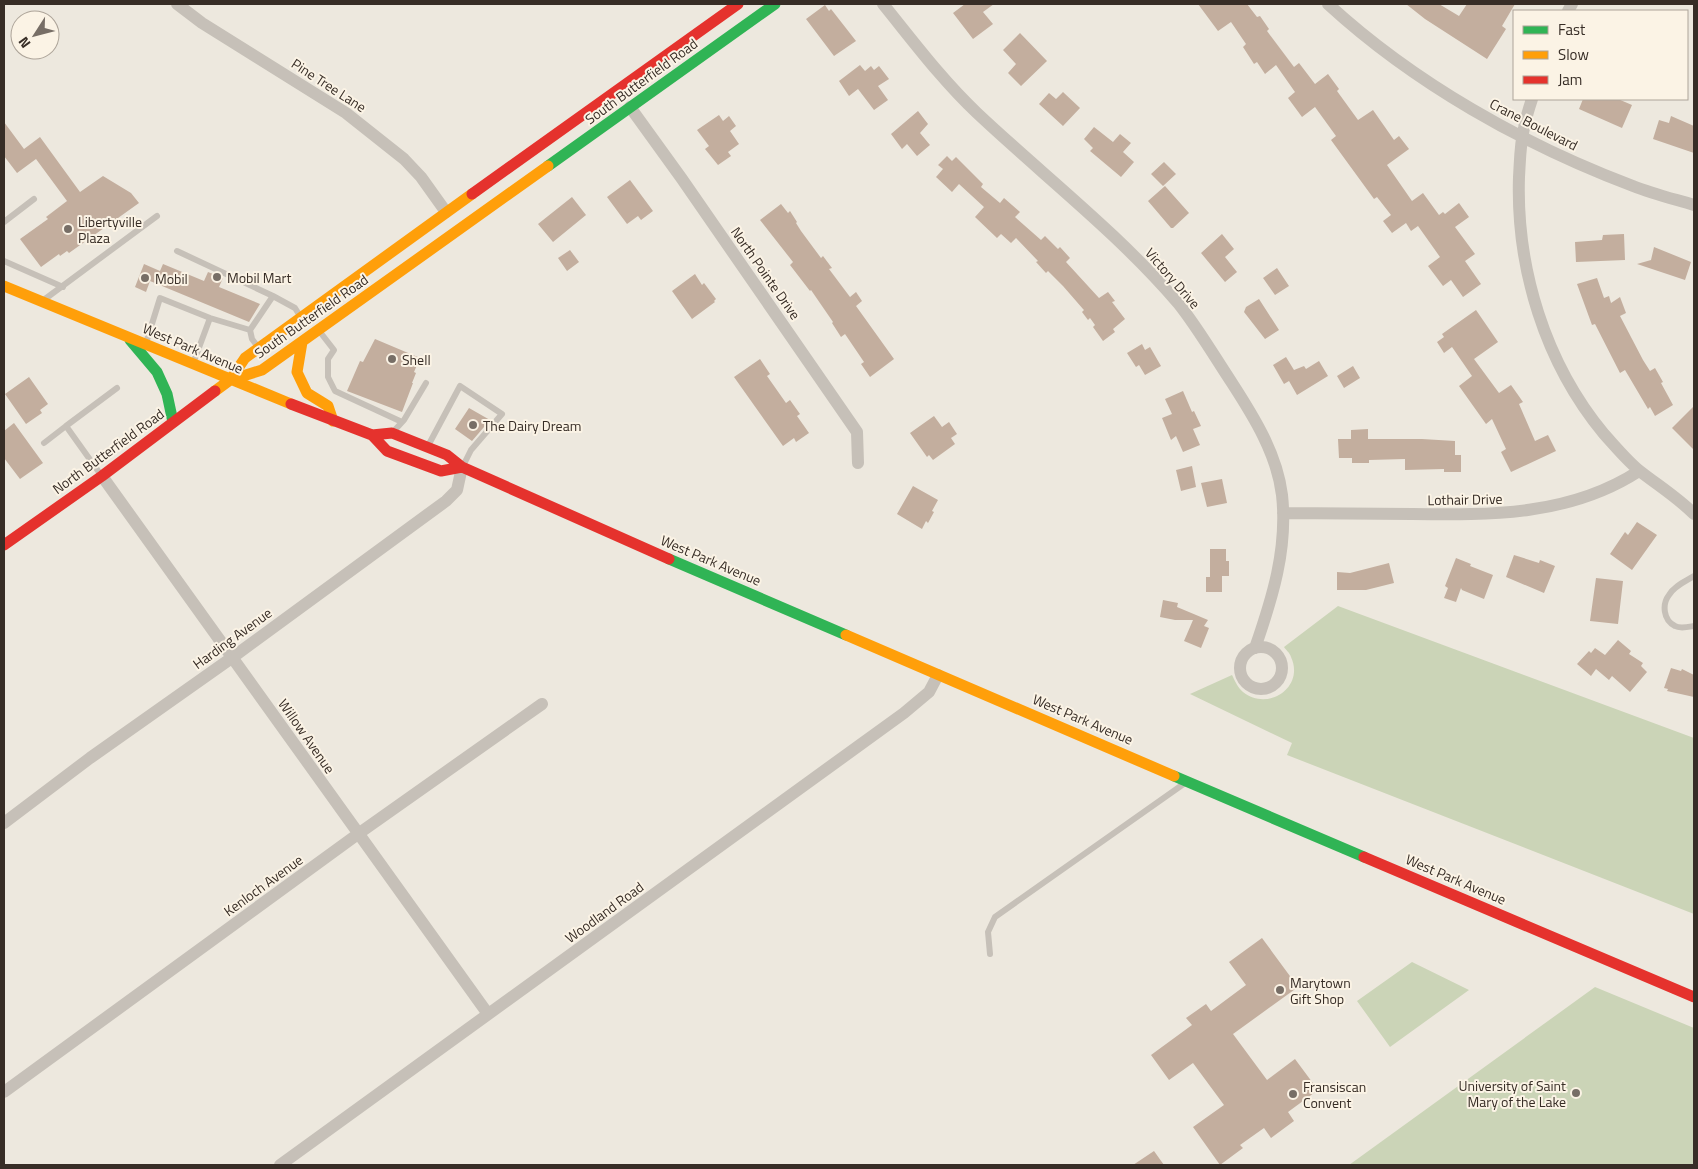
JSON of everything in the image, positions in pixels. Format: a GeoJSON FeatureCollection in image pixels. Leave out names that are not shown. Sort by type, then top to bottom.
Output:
{"type":"FeatureCollection","features":[{"type":"Feature","properties":{"kind":"main road","name":"South Butterfield Road"},"geometry":{"type":"LineString","coordinates":[[230,380],[262,370],[775,4]]}},
{"type":"Feature","properties":{"kind":"main road","name":"South Butterfield Road"},"geometry":{"type":"LineString","coordinates":[[230,380],[246,358],[259,348],[732,5]]}},
{"type":"Feature","properties":{"kind":"main road","name":"West Park Avenue"},"geometry":{"type":"LineString","coordinates":[[4,286],[333,421],[372,434],[392,433],[447,455],[462,467],[607,532],[1694,997]]}},
{"type":"Feature","properties":{"kind":"main road"},"geometry":{"type":"LineString","coordinates":[[127,337],[157,372],[167,394],[173,422]]}},
{"type":"Feature","properties":{"kind":"main road"},"geometry":{"type":"LineString","coordinates":[[302,342],[298,372],[308,393],[328,406],[333,421]]}},
{"type":"Feature","properties":{"kind":"main road","name":"North Butterfield Road"},"geometry":{"type":"LineString","coordinates":[[4,545],[102,476],[230,380]]}},
{"type":"Feature","properties":{"kind":"main road","name":"West Park Avenue"},"geometry":{"type":"LineString","coordinates":[[372,434],[387,450],[441,471],[462,467]]}},
{"type":"Feature","properties":{"kind":"street","name":"Pine Tree Lane"},"geometry":{"type":"LineString","coordinates":[[177,4],[202,23],[346,113],[404,159],[421,177],[446,212]]}},
{"type":"Feature","properties":{"kind":"street","name":"Victory Drive"},"geometry":{"type":"LineString","coordinates":[[883,4],[948,83],[977,113],[1110,231],[1178,304],[1194,324],[1250,410],[1276,468],[1282,494],[1283,513],[1277,578],[1271,603],[1255,648]]}},
{"type":"Feature","properties":{"kind":"street","name":"Crane Boulevard"},"geometry":{"type":"LineString","coordinates":[[1328,4],[1406,66],[1493,122],[1577,164],[1626,184],[1694,205]]}},
{"type":"Feature","properties":{"kind":"street"},"geometry":{"type":"LineString","coordinates":[[1532,100],[1523,137],[1518,197],[1522,249],[1531,292],[1546,337],[1568,380],[1604,434],[1639,470],[1682,501],[1694,514]]}},
{"type":"Feature","properties":{"kind":"street","name":"North Pointe Drive"},"geometry":{"type":"LineString","coordinates":[[630,107],[682,179],[856,432],[858,463]]}},
{"type":"Feature","properties":{"kind":"street","name":"Harding Avenue"},"geometry":{"type":"LineString","coordinates":[[4,823],[90,758],[446,502],[457,490],[462,467]]}},
{"type":"Feature","properties":{"kind":"street","name":"Lothair Drive"},"geometry":{"type":"LineString","coordinates":[[1283,513],[1460,515],[1533,510],[1593,494],[1620,483],[1639,470]]}},
{"type":"Feature","properties":{"kind":"street","name":"Willow Avenue"},"geometry":{"type":"LineString","coordinates":[[102,476],[488,1014]]}},
{"type":"Feature","properties":{"kind":"street","name":"Woodland Road"},"geometry":{"type":"LineString","coordinates":[[280,1165],[904,713],[929,692],[938,675]]}},
{"type":"Feature","properties":{"kind":"street","name":"Kenloch Avenue"},"geometry":{"type":"LineString","coordinates":[[4,1092],[358,834],[542,704]]}},
{"type":"Feature","properties":{"kind":"lane"},"geometry":{"type":"LineString","coordinates":[[4,222],[34,199]]}},
{"type":"Feature","properties":{"kind":"lane"},"geometry":{"type":"LineString","coordinates":[[42,302],[158,216]]}},
{"type":"Feature","properties":{"kind":"lane"},"geometry":{"type":"LineString","coordinates":[[177,251],[273,296],[295,308],[301,317]]}},
{"type":"Feature","properties":{"kind":"lane"},"geometry":{"type":"LineString","coordinates":[[4,262],[63,287]]}},
{"type":"Feature","properties":{"kind":"lane"},"geometry":{"type":"LineString","coordinates":[[259,348],[252,339],[250,330],[273,296]]}},
{"type":"Feature","properties":{"kind":"lane"},"geometry":{"type":"LineString","coordinates":[[146,345],[160,298],[210,318],[250,330]]}},
{"type":"Feature","properties":{"kind":"lane"},"geometry":{"type":"LineString","coordinates":[[193,364],[210,318]]}},
{"type":"Feature","properties":{"kind":"lane"},"geometry":{"type":"LineString","coordinates":[[318,330],[334,350],[328,359],[328,377],[335,390],[402,422]]}},
{"type":"Feature","properties":{"kind":"lane"},"geometry":{"type":"LineString","coordinates":[[392,433],[402,422],[426,383]]}},
{"type":"Feature","properties":{"kind":"lane"},"geometry":{"type":"LineString","coordinates":[[427,447],[460,386],[502,414],[471,450],[462,467]]}},
{"type":"Feature","properties":{"kind":"lane"},"geometry":{"type":"LineString","coordinates":[[44,443],[116,388]]}},
{"type":"Feature","properties":{"kind":"lane"},"geometry":{"type":"LineString","coordinates":[[66,426],[102,476]]}},
{"type":"Feature","properties":{"kind":"lane"},"geometry":{"type":"LineString","coordinates":[[1694,576],[1669,594],[1664,605],[1667,619],[1675,626],[1694,626]]}},
{"type":"Feature","properties":{"kind":"lane"},"geometry":{"type":"LineString","coordinates":[[990,954],[988,932],[995,917],[1188,781]]}},
{"type":"Feature","properties":{"kind":"green space"},"geometry":{"type":"Polygon","coordinates":[[[1338,606],[1694,738],[1694,914],[1287,755],[1292,743],[1190,694],[1232,675],[1241,690],[1253,697],[1273,698],[1282,693],[1289,687],[1293,678],[1294,668],[1290,656],[1284,647],[1338,606]]]}},
{"type":"Feature","properties":{"kind":"green space"},"geometry":{"type":"Polygon","coordinates":[[[1412,962],[1469,990],[1390,1047],[1357,1001],[1412,962]]]}},
{"type":"Feature","properties":{"kind":"green space","name":"University of Saint Mary of the Lake"},"geometry":{"type":"Polygon","coordinates":[[[1595,987],[1694,1028],[1694,1165],[1349,1165],[1595,987]]]}},
{"type":"Feature","properties":{"kind":"building"},"geometry":{"type":"Polygon","coordinates":[[[965,4],[994,4],[983,12],[993,24],[973,39],[953,13],[965,4]]]}},
{"type":"Feature","properties":{"kind":"building"},"geometry":{"type":"Polygon","coordinates":[[[1198,4],[1247,4],[1257,17],[1260,16],[1269,29],[1267,31],[1294,67],[1299,63],[1315,84],[1328,74],[1339,89],[1337,91],[1358,120],[1373,110],[1394,140],[1399,136],[1409,149],[1387,165],[1412,201],[1423,193],[1439,215],[1443,212],[1445,214],[1459,203],[1469,217],[1455,227],[1475,254],[1465,261],[1481,284],[1463,297],[1451,280],[1443,286],[1428,266],[1440,257],[1418,226],[1411,231],[1406,223],[1392,233],[1383,221],[1391,215],[1377,197],[1374,199],[1331,140],[1336,136],[1315,107],[1302,117],[1288,98],[1295,92],[1276,65],[1265,74],[1257,62],[1254,64],[1243,47],[1246,44],[1231,22],[1218,31],[1198,4]]]}},
{"type":"Feature","properties":{"kind":"building"},"geometry":{"type":"Polygon","coordinates":[[[1406,4],[1439,4],[1459,16],[1467,4],[1515,4],[1502,26],[1506,29],[1487,59],[1425,19],[1406,4]]]}},
{"type":"Feature","properties":{"kind":"building"},"geometry":{"type":"Polygon","coordinates":[[[825,5],[829,11],[831,9],[856,41],[834,56],[806,19],[825,5]]]}},
{"type":"Feature","properties":{"kind":"building"},"geometry":{"type":"Polygon","coordinates":[[[1020,33],[1047,61],[1021,86],[1008,73],[1016,64],[1003,50],[1020,33]]]}},
{"type":"Feature","properties":{"kind":"building"},"geometry":{"type":"Polygon","coordinates":[[[860,65],[865,71],[871,66],[874,70],[879,66],[889,79],[878,86],[888,100],[874,110],[858,89],[849,96],[839,81],[860,65]]]}},
{"type":"Feature","properties":{"kind":"building"},"geometry":{"type":"Polygon","coordinates":[[[1063,92],[1080,108],[1063,126],[1039,104],[1049,93],[1056,99],[1063,92]]]}},
{"type":"Feature","properties":{"kind":"building"},"geometry":{"type":"Polygon","coordinates":[[[1583,100],[1620,100],[1632,105],[1622,128],[1579,109],[1583,100]]]}},
{"type":"Feature","properties":{"kind":"building"},"geometry":{"type":"Polygon","coordinates":[[[918,111],[928,124],[920,133],[930,145],[917,156],[907,144],[902,149],[891,134],[918,111]]]}},
{"type":"Feature","properties":{"kind":"building"},"geometry":{"type":"Polygon","coordinates":[[[719,115],[723,121],[729,116],[736,126],[730,131],[739,144],[728,152],[731,156],[718,165],[705,149],[709,146],[697,130],[719,115]]]}},
{"type":"Feature","properties":{"kind":"building"},"geometry":{"type":"Polygon","coordinates":[[[1671,116],[1694,126],[1694,153],[1653,139],[1659,120],[1669,123],[1671,116]]]}},
{"type":"Feature","properties":{"kind":"building","name":"Libertyville Plaza"},"geometry":{"type":"Polygon","coordinates":[[[4,122],[24,149],[40,137],[80,192],[103,176],[131,193],[139,203],[69,253],[67,251],[60,256],[59,254],[41,267],[20,239],[48,219],[46,217],[67,201],[36,159],[17,173],[4,156],[4,122]]]}},
{"type":"Feature","properties":{"kind":"building"},"geometry":{"type":"Polygon","coordinates":[[[1094,127],[1113,142],[1120,134],[1131,143],[1123,152],[1134,162],[1121,177],[1090,151],[1093,148],[1084,139],[1094,127]]]}},
{"type":"Feature","properties":{"kind":"building"},"geometry":{"type":"Polygon","coordinates":[[[947,156],[952,161],[956,157],[983,184],[981,187],[1000,203],[1004,198],[1020,212],[1015,217],[1041,240],[1045,236],[1058,249],[1060,247],[1070,258],[1066,262],[1099,298],[1108,292],[1115,301],[1112,302],[1125,319],[1113,329],[1115,332],[1103,341],[1093,327],[1095,325],[1090,318],[1088,320],[1082,312],[1084,310],[1048,271],[1046,273],[1036,262],[1038,261],[1016,238],[1011,243],[1001,234],[997,238],[975,217],[984,207],[959,184],[952,192],[936,177],[943,169],[938,165],[947,156]]]}},
{"type":"Feature","properties":{"kind":"building"},"geometry":{"type":"Polygon","coordinates":[[[1164,162],[1176,174],[1163,186],[1151,174],[1164,162]]]}},
{"type":"Feature","properties":{"kind":"building"},"geometry":{"type":"Polygon","coordinates":[[[630,180],[653,211],[641,220],[638,216],[627,224],[607,197],[630,180]]]}},
{"type":"Feature","properties":{"kind":"building"},"geometry":{"type":"Polygon","coordinates":[[[1165,186],[1189,213],[1173,228],[1148,201],[1165,186]]]}},
{"type":"Feature","properties":{"kind":"building"},"geometry":{"type":"Polygon","coordinates":[[[572,197],[586,215],[553,242],[538,224],[572,197]]]}},
{"type":"Feature","properties":{"kind":"building"},"geometry":{"type":"Polygon","coordinates":[[[781,204],[788,213],[790,211],[801,231],[821,258],[823,256],[832,268],[829,269],[850,297],[856,292],[862,301],[856,306],[894,359],[870,377],[861,364],[864,362],[845,334],[841,337],[811,290],[790,265],[793,262],[760,220],[781,204]]]}},
{"type":"Feature","properties":{"kind":"building"},"geometry":{"type":"Polygon","coordinates":[[[1222,234],[1234,249],[1225,257],[1237,272],[1225,282],[1201,253],[1222,234]]]}},
{"type":"Feature","properties":{"kind":"building"},"geometry":{"type":"Polygon","coordinates":[[[1624,234],[1625,260],[1576,262],[1575,242],[1602,240],[1603,235],[1624,234]]]}},
{"type":"Feature","properties":{"kind":"building"},"geometry":{"type":"Polygon","coordinates":[[[1654,247],[1691,262],[1685,280],[1637,264],[1651,260],[1654,247]]]}},
{"type":"Feature","properties":{"kind":"building"},"geometry":{"type":"Polygon","coordinates":[[[570,250],[579,262],[567,271],[558,258],[570,250]]]}},
{"type":"Feature","properties":{"kind":"building","name":"Mobil"},"geometry":{"type":"Polygon","coordinates":[[[144,264],[160,271],[163,264],[204,281],[208,272],[223,278],[219,287],[260,304],[249,322],[150,281],[146,292],[135,287],[144,264]]]}},
{"type":"Feature","properties":{"kind":"building"},"geometry":{"type":"Polygon","coordinates":[[[1277,268],[1289,286],[1275,295],[1263,278],[1277,268]]]}},
{"type":"Feature","properties":{"kind":"building"},"geometry":{"type":"Polygon","coordinates":[[[695,274],[702,285],[704,283],[716,299],[715,302],[692,319],[672,291],[695,274]]]}},
{"type":"Feature","properties":{"kind":"building"},"geometry":{"type":"Polygon","coordinates":[[[1597,278],[1604,298],[1609,296],[1611,303],[1620,297],[1626,313],[1620,316],[1650,371],[1655,368],[1673,405],[1655,416],[1650,407],[1648,409],[1625,370],[1620,373],[1595,324],[1592,325],[1577,284],[1597,278]]]}},
{"type":"Feature","properties":{"kind":"building"},"geometry":{"type":"Polygon","coordinates":[[[1259,299],[1279,330],[1265,339],[1244,312],[1246,307],[1259,299]]]}},
{"type":"Feature","properties":{"kind":"building"},"geometry":{"type":"Polygon","coordinates":[[[1476,310],[1498,342],[1474,359],[1499,393],[1511,385],[1523,402],[1519,404],[1535,441],[1548,435],[1556,451],[1511,472],[1501,452],[1506,449],[1492,419],[1486,424],[1459,386],[1472,376],[1452,347],[1444,353],[1437,342],[1444,337],[1442,334],[1476,310]]]}},
{"type":"Feature","properties":{"kind":"building"},"geometry":{"type":"Polygon","coordinates":[[[375,339],[420,358],[402,412],[347,391],[360,361],[363,362],[375,339]]]}},
{"type":"Feature","properties":{"kind":"building"},"geometry":{"type":"Polygon","coordinates":[[[1142,344],[1145,350],[1150,347],[1161,366],[1145,375],[1139,365],[1136,367],[1127,353],[1142,344]]]}},
{"type":"Feature","properties":{"kind":"building"},"geometry":{"type":"Polygon","coordinates":[[[1286,357],[1294,370],[1304,366],[1306,369],[1319,361],[1328,376],[1297,395],[1289,381],[1284,384],[1273,365],[1286,357]]]}},
{"type":"Feature","properties":{"kind":"building"},"geometry":{"type":"Polygon","coordinates":[[[760,359],[770,374],[767,376],[786,403],[790,400],[800,414],[797,416],[809,433],[796,442],[794,438],[783,446],[734,377],[760,359]]]}},
{"type":"Feature","properties":{"kind":"building"},"geometry":{"type":"Polygon","coordinates":[[[1353,366],[1360,378],[1344,388],[1337,376],[1353,366]]]}},
{"type":"Feature","properties":{"kind":"building"},"geometry":{"type":"Polygon","coordinates":[[[29,377],[48,404],[40,410],[42,413],[26,424],[5,394],[29,377]]]}},
{"type":"Feature","properties":{"kind":"building"},"geometry":{"type":"Polygon","coordinates":[[[1183,391],[1192,412],[1194,411],[1201,426],[1193,429],[1200,445],[1183,452],[1176,436],[1171,440],[1162,418],[1172,414],[1165,399],[1183,391]]]}},
{"type":"Feature","properties":{"kind":"building"},"geometry":{"type":"Polygon","coordinates":[[[1694,406],[1694,450],[1672,428],[1694,406]]]}},
{"type":"Feature","properties":{"kind":"building","name":"The Dairy Dream"},"geometry":{"type":"Polygon","coordinates":[[[469,408],[490,420],[472,441],[455,429],[469,408]]]}},
{"type":"Feature","properties":{"kind":"building"},"geometry":{"type":"Polygon","coordinates":[[[934,416],[942,427],[949,422],[957,434],[951,438],[955,444],[933,460],[929,455],[927,457],[910,433],[934,416]]]}},
{"type":"Feature","properties":{"kind":"building"},"geometry":{"type":"Polygon","coordinates":[[[14,423],[43,463],[20,479],[4,458],[4,431],[14,423]]]}},
{"type":"Feature","properties":{"kind":"building"},"geometry":{"type":"Polygon","coordinates":[[[1368,429],[1368,439],[1455,441],[1455,455],[1461,455],[1461,472],[1444,472],[1444,469],[1405,470],[1405,459],[1369,460],[1369,463],[1352,463],[1352,458],[1339,458],[1338,439],[1351,439],[1351,430],[1368,429]]]}},
{"type":"Feature","properties":{"kind":"building"},"geometry":{"type":"Polygon","coordinates":[[[1192,466],[1196,487],[1181,491],[1176,470],[1192,466]]]}},
{"type":"Feature","properties":{"kind":"building"},"geometry":{"type":"Polygon","coordinates":[[[1222,479],[1227,503],[1207,507],[1201,483],[1222,479]]]}},
{"type":"Feature","properties":{"kind":"building"},"geometry":{"type":"Polygon","coordinates":[[[913,486],[938,500],[928,523],[926,521],[922,529],[897,514],[913,486]]]}},
{"type":"Feature","properties":{"kind":"building"},"geometry":{"type":"Polygon","coordinates":[[[1637,522],[1657,535],[1632,570],[1610,554],[1625,532],[1628,535],[1637,522]]]}},
{"type":"Feature","properties":{"kind":"building"},"geometry":{"type":"Polygon","coordinates":[[[1210,549],[1226,549],[1226,561],[1229,561],[1229,576],[1222,576],[1222,592],[1206,592],[1206,577],[1210,577],[1210,549]]]}},
{"type":"Feature","properties":{"kind":"building"},"geometry":{"type":"Polygon","coordinates":[[[1514,555],[1539,563],[1540,560],[1555,566],[1544,593],[1506,577],[1514,555]]]}},
{"type":"Feature","properties":{"kind":"building"},"geometry":{"type":"Polygon","coordinates":[[[1456,558],[1493,575],[1484,599],[1461,588],[1456,602],[1444,598],[1448,588],[1445,586],[1456,558]]]}},
{"type":"Feature","properties":{"kind":"building"},"geometry":{"type":"Polygon","coordinates":[[[1389,563],[1394,583],[1366,590],[1337,590],[1337,572],[1350,573],[1389,563]]]}},
{"type":"Feature","properties":{"kind":"building"},"geometry":{"type":"Polygon","coordinates":[[[1596,578],[1623,581],[1618,624],[1590,621],[1596,578]]]}},
{"type":"Feature","properties":{"kind":"building"},"geometry":{"type":"Polygon","coordinates":[[[1163,600],[1178,603],[1177,607],[1208,620],[1204,626],[1209,628],[1201,648],[1184,641],[1193,620],[1175,620],[1160,617],[1163,600]]]}},
{"type":"Feature","properties":{"kind":"building"},"geometry":{"type":"Polygon","coordinates":[[[1618,640],[1631,651],[1629,654],[1643,663],[1641,666],[1647,672],[1630,692],[1612,676],[1609,680],[1596,669],[1591,676],[1577,664],[1589,651],[1591,653],[1595,648],[1605,655],[1618,640]]]}},
{"type":"Feature","properties":{"kind":"building"},"geometry":{"type":"Polygon","coordinates":[[[1671,668],[1681,671],[1682,669],[1694,675],[1694,697],[1667,691],[1668,689],[1664,688],[1671,668]]]}},
{"type":"Feature","properties":{"kind":"building"},"geometry":{"type":"Polygon","coordinates":[[[1262,938],[1298,987],[1233,1034],[1267,1080],[1295,1059],[1318,1090],[1288,1112],[1294,1121],[1271,1138],[1264,1128],[1240,1145],[1243,1148],[1220,1165],[1193,1127],[1224,1105],[1193,1063],[1169,1080],[1151,1055],[1192,1025],[1186,1018],[1206,1004],[1211,1011],[1246,985],[1229,962],[1262,938]]]}},
{"type":"Feature","properties":{"kind":"building"},"geometry":{"type":"Polygon","coordinates":[[[1154,1151],[1164,1165],[1133,1165],[1154,1151]]]}},
{"type":"Feature","properties":{"kind":"traffic: fast"},"geometry":{"type":"LineString","coordinates":[[548,166],[775,4]]}},
{"type":"Feature","properties":{"kind":"traffic: fast"},"geometry":{"type":"LineString","coordinates":[[130,340],[157,372],[167,394],[173,422]]}},
{"type":"Feature","properties":{"kind":"traffic: fast"},"geometry":{"type":"LineString","coordinates":[[669,559],[846,635]]}},
{"type":"Feature","properties":{"kind":"traffic: fast"},"geometry":{"type":"LineString","coordinates":[[1174,776],[1364,857]]}},
{"type":"Feature","properties":{"kind":"traffic: slow"},"geometry":{"type":"LineString","coordinates":[[230,380],[262,370],[548,166]]}},
{"type":"Feature","properties":{"kind":"traffic: slow"},"geometry":{"type":"LineString","coordinates":[[215,391],[230,380],[245,358],[472,194]]}},
{"type":"Feature","properties":{"kind":"traffic: slow"},"geometry":{"type":"LineString","coordinates":[[4,286],[291,404]]}},
{"type":"Feature","properties":{"kind":"traffic: slow"},"geometry":{"type":"LineString","coordinates":[[302,342],[297,372],[307,393],[328,406],[333,421]]}},
{"type":"Feature","properties":{"kind":"traffic: slow"},"geometry":{"type":"LineString","coordinates":[[846,635],[1174,776]]}},
{"type":"Feature","properties":{"kind":"traffic: jam"},"geometry":{"type":"LineString","coordinates":[[472,194],[738,4]]}},
{"type":"Feature","properties":{"kind":"traffic: jam"},"geometry":{"type":"LineString","coordinates":[[4,545],[102,476],[215,391]]}},
{"type":"Feature","properties":{"kind":"traffic: jam"},"geometry":{"type":"LineString","coordinates":[[291,404],[372,435],[392,433],[447,455],[462,467],[669,559]]}},
{"type":"Feature","properties":{"kind":"traffic: jam"},"geometry":{"type":"LineString","coordinates":[[372,435],[387,451],[441,471],[462,467]]}},
{"type":"Feature","properties":{"kind":"traffic: jam"},"geometry":{"type":"LineString","coordinates":[[1364,857],[1694,997]]}},
{"type":"Feature","properties":{"kind":"place","name":"Libertyville Plaza"},"geometry":{"type":"Point","coordinates":[68,229]}},
{"type":"Feature","properties":{"kind":"place","name":"Mobil Mart"},"geometry":{"type":"Point","coordinates":[217,277]}},
{"type":"Feature","properties":{"kind":"place","name":"Mobil"},"geometry":{"type":"Point","coordinates":[145,278]}},
{"type":"Feature","properties":{"kind":"place","name":"Shell"},"geometry":{"type":"Point","coordinates":[392,359]}},
{"type":"Feature","properties":{"kind":"place","name":"The Dairy Dream"},"geometry":{"type":"Point","coordinates":[473,425]}},
{"type":"Feature","properties":{"kind":"place","name":"Marytown Gift Shop"},"geometry":{"type":"Point","coordinates":[1280,990]}},
{"type":"Feature","properties":{"kind":"place","name":"University of Saint Mary of the Lake"},"geometry":{"type":"Point","coordinates":[1576,1093]}},
{"type":"Feature","properties":{"kind":"place","name":"Fransiscan Convent"},"geometry":{"type":"Point","coordinates":[1293,1094]}}]}
